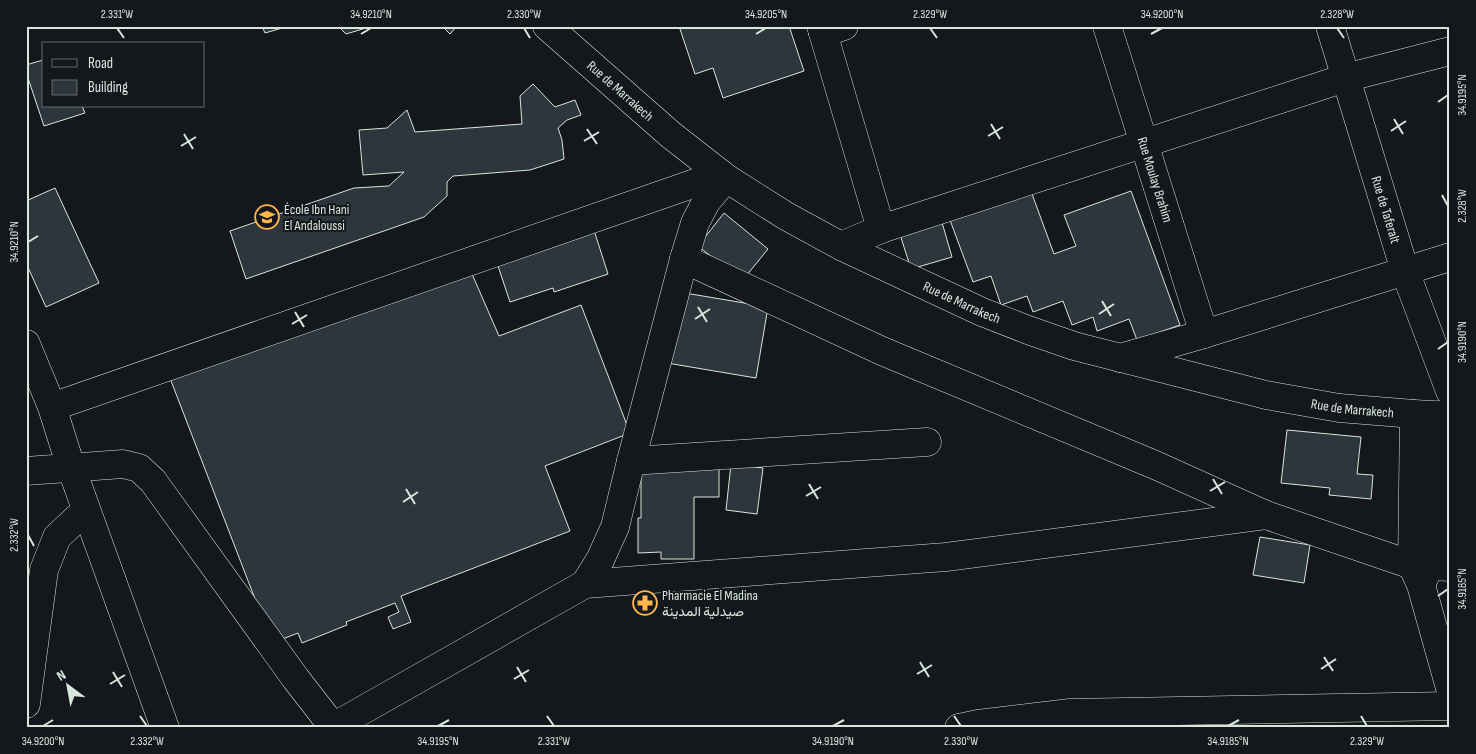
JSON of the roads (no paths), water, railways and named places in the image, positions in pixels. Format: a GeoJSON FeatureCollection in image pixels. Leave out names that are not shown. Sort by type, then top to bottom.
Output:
{"type":"FeatureCollection","features":[{"type":"Feature","properties":{"kind":"street","name":"Rue de Marrakech"},"geometry":{"type":"LineString","coordinates":[[547,26],[671,135],[723,176],[786,216],[841,246],[982,312],[1074,346],[1266,395],[1339,408],[1438,409]]}},
{"type":"Feature","properties":{"kind":"street","name":"Rue Moulay Brahim"},"geometry":{"type":"LineString","coordinates":[[1107,26],[1204,334]]}},
{"type":"Feature","properties":{"kind":"street","name":"Rue de Taferalt"},"geometry":{"type":"LineString","coordinates":[[1330,26],[1405,271],[1438,409]]}},
{"type":"Feature","properties":{"kind":"street"},"geometry":{"type":"LineString","coordinates":[[829,29],[881,229]]}},
{"type":"Feature","properties":{"kind":"street"},"geometry":{"type":"LineString","coordinates":[[841,246],[881,229],[1345,78],[1450,51]]}},
{"type":"Feature","properties":{"kind":"street"},"geometry":{"type":"LineString","coordinates":[[585,584],[600,560],[615,527],[684,259],[695,224],[706,202],[723,176]]}},
{"type":"Feature","properties":{"kind":"street"},"geometry":{"type":"LineString","coordinates":[[52,407],[723,176]]}},
{"type":"Feature","properties":{"kind":"street"},"geometry":{"type":"LineString","coordinates":[[1120,358],[1204,334],[1450,257]]}},
{"type":"Feature","properties":{"kind":"street"},"geometry":{"type":"LineString","coordinates":[[684,259],[882,351],[1155,465],[1266,515],[1428,571]]}},
{"type":"Feature","properties":{"kind":"street"},"geometry":{"type":"LineString","coordinates":[[26,344],[32,372],[52,407],[86,510],[165,728]]}},
{"type":"Feature","properties":{"kind":"street"},"geometry":{"type":"LineString","coordinates":[[1428,571],[1444,538],[1438,409]]}},
{"type":"Feature","properties":{"kind":"street"},"geometry":{"type":"LineString","coordinates":[[1438,409],[1428,571],[1450,688]]}},
{"type":"Feature","properties":{"kind":"street"},"geometry":{"type":"LineString","coordinates":[[631,462],[927,442]]}},
{"type":"Feature","properties":{"kind":"street"},"geometry":{"type":"LineString","coordinates":[[26,471],[123,464],[139,468],[153,481],[296,679],[334,727],[585,584],[946,557],[1266,515]]}},
{"type":"Feature","properties":{"kind":"street"},"geometry":{"type":"LineString","coordinates":[[26,704],[44,570],[57,536],[86,510]]}},
{"type":"Feature","properties":{"kind":"street"},"geometry":{"type":"LineString","coordinates":[[959,728],[1070,713],[1450,706]]}},
{"type":"Feature","properties":{"kind":"place","name":"École Ibn Hani El Andaloussi"},"geometry":{"type":"Point","coordinates":[267,217]}},
{"type":"Feature","properties":{"kind":"place","name":"Pharmacie El Madina صيدلية المدينة"},"geometry":{"type":"Point","coordinates":[645,603]}}]}
